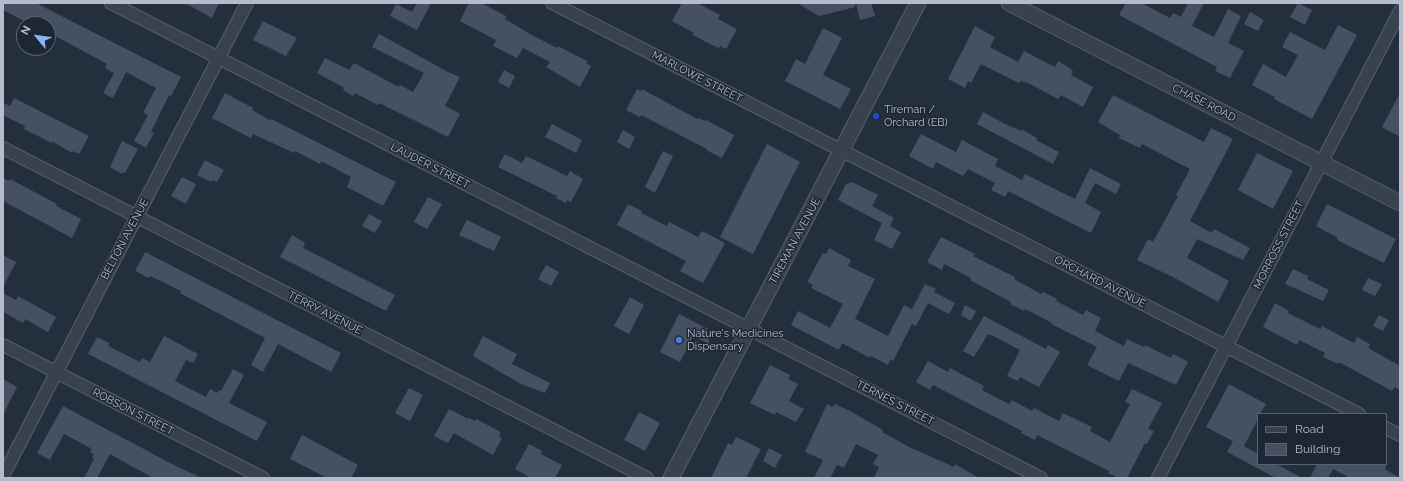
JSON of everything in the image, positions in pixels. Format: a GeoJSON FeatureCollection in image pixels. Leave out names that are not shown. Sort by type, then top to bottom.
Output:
{"type":"FeatureCollection","features":[{"type":"Feature","properties":{"kind":"street","name":"LAUDER STREET"},"geometry":{"type":"LineString","coordinates":[[111,3],[749,329]]}},
{"type":"Feature","properties":{"kind":"street","name":"BELTON AVENUE"},"geometry":{"type":"LineString","coordinates":[[3,476],[247,3]]}},
{"type":"Feature","properties":{"kind":"street","name":"MARLOWE STREET"},"geometry":{"type":"LineString","coordinates":[[552,3],[842,151]]}},
{"type":"Feature","properties":{"kind":"street","name":"TIREMAN AVENUE"},"geometry":{"type":"LineString","coordinates":[[671,478],[918,3]]}},
{"type":"Feature","properties":{"kind":"street","name":"CHASE ROAD"},"geometry":{"type":"LineString","coordinates":[[1009,3],[1400,203]]}},
{"type":"Feature","properties":{"kind":"street","name":"MORROSS STREET"},"geometry":{"type":"LineString","coordinates":[[1158,478],[1400,11]]}},
{"type":"Feature","properties":{"kind":"street","name":"TERRY AVENUE"},"geometry":{"type":"LineString","coordinates":[[3,148],[647,478]]}},
{"type":"Feature","properties":{"kind":"street","name":"ORCHARD AVENUE"},"geometry":{"type":"LineString","coordinates":[[842,151],[1357,413]]}},
{"type":"Feature","properties":{"kind":"street","name":"TERNES STREET"},"geometry":{"type":"LineString","coordinates":[[749,329],[1041,478]]}},
{"type":"Feature","properties":{"kind":"street","name":"ROBSON STREET"},"geometry":{"type":"LineString","coordinates":[[3,346],[262,478]]}},
{"type":"Feature","properties":{"kind":"street"},"geometry":{"type":"LineString","coordinates":[[1387,428],[1400,435]]}},
{"type":"Feature","properties":{"kind":"building"},"geometry":{"type":"Polygon","coordinates":[[[3,3],[36,3],[181,77],[171,96],[169,95],[151,132],[154,133],[146,148],[134,141],[148,115],[143,113],[156,88],[126,72],[113,98],[103,93],[114,73],[105,68],[107,64],[56,36],[56,16],[16,17],[3,10],[3,3]]]}},
{"type":"Feature","properties":{"kind":"building"},"geometry":{"type":"Polygon","coordinates":[[[185,3],[219,3],[212,18],[185,3]]]}},
{"type":"Feature","properties":{"kind":"building"},"geometry":{"type":"Polygon","coordinates":[[[417,3],[431,3],[417,30],[390,16],[396,4],[412,12],[417,3]]]}},
{"type":"Feature","properties":{"kind":"building"},"geometry":{"type":"Polygon","coordinates":[[[469,3],[481,3],[506,16],[505,19],[530,34],[587,61],[586,63],[591,66],[580,87],[546,67],[550,62],[523,48],[517,58],[493,46],[496,40],[460,21],[469,3]]]}},
{"type":"Feature","properties":{"kind":"building"},"geometry":{"type":"Polygon","coordinates":[[[682,3],[697,3],[720,15],[718,19],[737,29],[726,49],[720,46],[719,48],[706,42],[693,35],[694,33],[672,21],[682,3]]]}},
{"type":"Feature","properties":{"kind":"building"},"geometry":{"type":"Polygon","coordinates":[[[797,3],[855,3],[855,7],[819,16],[797,3]]]}},
{"type":"Feature","properties":{"kind":"building"},"geometry":{"type":"Polygon","coordinates":[[[856,3],[871,3],[875,16],[860,20],[856,3]]]}},
{"type":"Feature","properties":{"kind":"building"},"geometry":{"type":"Polygon","coordinates":[[[1126,3],[1141,3],[1170,18],[1173,13],[1181,17],[1188,3],[1204,3],[1192,26],[1214,37],[1228,9],[1241,16],[1228,43],[1244,51],[1230,78],[1215,71],[1217,67],[1119,15],[1126,3]]]}},
{"type":"Feature","properties":{"kind":"building"},"geometry":{"type":"Polygon","coordinates":[[[1298,3],[1312,10],[1305,25],[1290,17],[1298,3]]]}},
{"type":"Feature","properties":{"kind":"building"},"geometry":{"type":"Polygon","coordinates":[[[1250,12],[1264,20],[1258,31],[1244,24],[1250,12]]]}},
{"type":"Feature","properties":{"kind":"building"},"geometry":{"type":"Polygon","coordinates":[[[263,21],[297,38],[286,56],[253,40],[263,21]]]}},
{"type":"Feature","properties":{"kind":"building"},"geometry":{"type":"Polygon","coordinates":[[[1338,25],[1357,35],[1312,119],[1274,99],[1275,97],[1252,85],[1263,64],[1286,77],[1298,55],[1282,47],[1290,32],[1325,50],[1338,25]]]}},
{"type":"Feature","properties":{"kind":"building"},"geometry":{"type":"Polygon","coordinates":[[[975,26],[995,37],[990,47],[1018,62],[1024,51],[1055,67],[1058,61],[1068,67],[1073,71],[1071,75],[1093,87],[1083,107],[1061,95],[1058,99],[1028,83],[1021,81],[1019,83],[981,64],[971,83],[968,81],[965,88],[948,79],[975,26]]]}},
{"type":"Feature","properties":{"kind":"building"},"geometry":{"type":"Polygon","coordinates":[[[823,28],[842,38],[823,75],[851,89],[840,109],[785,81],[796,59],[805,64],[823,28]]]}},
{"type":"Feature","properties":{"kind":"building"},"geometry":{"type":"Polygon","coordinates":[[[379,34],[448,72],[460,77],[445,106],[460,114],[448,137],[379,103],[378,105],[355,93],[353,96],[343,90],[344,88],[341,86],[317,73],[325,58],[349,70],[354,63],[399,87],[400,85],[413,92],[424,73],[372,47],[379,34]]]}},
{"type":"Feature","properties":{"kind":"building"},"geometry":{"type":"Polygon","coordinates":[[[504,70],[515,76],[509,88],[498,82],[504,70]]]}},
{"type":"Feature","properties":{"kind":"building"},"geometry":{"type":"Polygon","coordinates":[[[637,89],[641,91],[642,89],[697,119],[706,120],[734,135],[722,158],[641,115],[640,117],[626,110],[637,89]]]}},
{"type":"Feature","properties":{"kind":"building"},"geometry":{"type":"Polygon","coordinates":[[[225,93],[253,108],[252,110],[271,121],[271,119],[396,182],[383,206],[347,187],[351,177],[321,161],[320,164],[295,151],[294,153],[253,134],[251,138],[212,118],[225,93]]]}},
{"type":"Feature","properties":{"kind":"building"},"geometry":{"type":"Polygon","coordinates":[[[1400,93],[1400,137],[1382,127],[1400,93]]]}},
{"type":"Feature","properties":{"kind":"building"},"geometry":{"type":"Polygon","coordinates":[[[1113,95],[1204,142],[1211,128],[1233,139],[1190,221],[1212,233],[1214,229],[1250,248],[1243,260],[1197,239],[1187,258],[1229,281],[1218,302],[1173,277],[1137,260],[1148,239],[1153,242],[1178,196],[1176,195],[1190,169],[1142,144],[1140,148],[1119,138],[1120,135],[1098,122],[1113,95]]]}},
{"type":"Feature","properties":{"kind":"building"},"geometry":{"type":"Polygon","coordinates":[[[14,98],[89,136],[79,154],[73,151],[72,153],[53,142],[52,143],[24,129],[25,126],[3,115],[3,103],[10,106],[14,98]]]}},
{"type":"Feature","properties":{"kind":"building"},"geometry":{"type":"Polygon","coordinates":[[[983,112],[1021,131],[1021,129],[1037,138],[1036,140],[1059,152],[1053,164],[977,124],[983,112]]]}},
{"type":"Feature","properties":{"kind":"building"},"geometry":{"type":"Polygon","coordinates":[[[552,124],[582,140],[576,153],[545,137],[552,124]]]}},
{"type":"Feature","properties":{"kind":"building"},"geometry":{"type":"Polygon","coordinates":[[[623,130],[635,137],[629,149],[617,142],[623,130]]]}},
{"type":"Feature","properties":{"kind":"building"},"geometry":{"type":"Polygon","coordinates":[[[921,134],[956,152],[962,140],[998,159],[995,166],[1022,180],[1025,174],[1075,199],[1090,168],[1121,184],[1116,194],[1095,183],[1085,203],[1101,212],[1091,233],[1008,191],[1005,197],[991,190],[995,183],[968,169],[963,176],[936,162],[933,169],[909,156],[921,134]]]}},
{"type":"Feature","properties":{"kind":"building"},"geometry":{"type":"Polygon","coordinates":[[[122,141],[138,149],[125,173],[123,172],[122,174],[110,167],[122,141]]]}},
{"type":"Feature","properties":{"kind":"building"},"geometry":{"type":"Polygon","coordinates":[[[767,144],[800,162],[753,254],[720,237],[767,144]]]}},
{"type":"Feature","properties":{"kind":"building"},"geometry":{"type":"Polygon","coordinates":[[[663,151],[673,156],[655,193],[645,187],[663,151]]]}},
{"type":"Feature","properties":{"kind":"building"},"geometry":{"type":"Polygon","coordinates":[[[1257,153],[1293,171],[1273,209],[1238,190],[1257,153]]]}},
{"type":"Feature","properties":{"kind":"building"},"geometry":{"type":"Polygon","coordinates":[[[505,154],[522,163],[526,156],[567,176],[570,171],[583,179],[571,202],[567,200],[566,203],[556,198],[557,196],[498,167],[505,154]]]}},
{"type":"Feature","properties":{"kind":"building"},"geometry":{"type":"Polygon","coordinates":[[[205,160],[224,170],[217,182],[212,180],[211,182],[197,175],[205,160]]]}},
{"type":"Feature","properties":{"kind":"building"},"geometry":{"type":"Polygon","coordinates":[[[182,177],[196,184],[186,204],[171,196],[182,177]]]}},
{"type":"Feature","properties":{"kind":"building"},"geometry":{"type":"Polygon","coordinates":[[[3,178],[9,181],[10,179],[57,204],[56,206],[81,219],[72,238],[3,201],[3,178]]]}},
{"type":"Feature","properties":{"kind":"building"},"geometry":{"type":"Polygon","coordinates":[[[852,182],[878,195],[872,206],[894,218],[890,226],[901,232],[892,249],[874,240],[882,223],[838,200],[846,184],[852,182]]]}},
{"type":"Feature","properties":{"kind":"building"},"geometry":{"type":"Polygon","coordinates":[[[428,197],[442,204],[427,229],[414,222],[428,197]]]}},
{"type":"Feature","properties":{"kind":"building"},"geometry":{"type":"Polygon","coordinates":[[[628,204],[642,211],[641,213],[667,226],[669,222],[698,237],[702,231],[725,243],[703,283],[680,271],[686,261],[617,225],[628,204]]]}},
{"type":"Feature","properties":{"kind":"building"},"geometry":{"type":"Polygon","coordinates":[[[1327,204],[1396,239],[1384,263],[1337,240],[1338,238],[1316,226],[1327,204]]]}},
{"type":"Feature","properties":{"kind":"building"},"geometry":{"type":"Polygon","coordinates":[[[369,214],[382,221],[375,233],[362,226],[369,214]]]}},
{"type":"Feature","properties":{"kind":"building"},"geometry":{"type":"Polygon","coordinates":[[[467,220],[501,237],[494,251],[459,235],[467,220]]]}},
{"type":"Feature","properties":{"kind":"building"},"geometry":{"type":"Polygon","coordinates":[[[292,235],[305,243],[303,248],[395,295],[386,311],[280,257],[292,235]]]}},
{"type":"Feature","properties":{"kind":"building"},"geometry":{"type":"Polygon","coordinates":[[[941,237],[975,254],[973,256],[1015,277],[1014,279],[1041,294],[1043,292],[1057,299],[1056,301],[1083,315],[1086,310],[1101,318],[1095,331],[1124,346],[1127,339],[1144,347],[1145,345],[1171,358],[1173,354],[1188,362],[1176,385],[1128,363],[1119,381],[1087,365],[1097,347],[1025,309],[1024,311],[1010,304],[1011,302],[944,264],[942,270],[927,262],[941,237]]]}},
{"type":"Feature","properties":{"kind":"building"},"geometry":{"type":"Polygon","coordinates":[[[829,248],[851,260],[848,266],[875,279],[855,319],[888,336],[904,305],[912,309],[925,284],[936,289],[934,292],[955,303],[949,314],[928,303],[916,326],[912,324],[893,361],[890,360],[888,365],[871,356],[870,358],[842,343],[839,350],[791,325],[798,311],[830,328],[843,304],[811,288],[813,285],[807,282],[823,253],[826,254],[829,248]]]}},
{"type":"Feature","properties":{"kind":"building"},"geometry":{"type":"Polygon","coordinates":[[[145,252],[341,353],[331,372],[278,344],[263,372],[251,365],[265,338],[180,293],[181,291],[150,276],[149,278],[135,271],[145,252]]]}},
{"type":"Feature","properties":{"kind":"building"},"geometry":{"type":"Polygon","coordinates":[[[3,255],[16,262],[3,287],[3,255]]]}},
{"type":"Feature","properties":{"kind":"building"},"geometry":{"type":"Polygon","coordinates":[[[546,265],[559,272],[551,286],[538,279],[546,265]]]}},
{"type":"Feature","properties":{"kind":"building"},"geometry":{"type":"Polygon","coordinates":[[[1293,269],[1308,276],[1307,279],[1329,290],[1323,301],[1285,284],[1293,269]]]}},
{"type":"Feature","properties":{"kind":"building"},"geometry":{"type":"Polygon","coordinates":[[[1368,278],[1382,284],[1375,296],[1362,290],[1368,278]]]}},
{"type":"Feature","properties":{"kind":"building"},"geometry":{"type":"Polygon","coordinates":[[[3,293],[16,300],[18,296],[56,317],[48,332],[25,319],[23,323],[3,312],[3,293]]]}},
{"type":"Feature","properties":{"kind":"building"},"geometry":{"type":"Polygon","coordinates":[[[630,297],[644,305],[629,334],[614,326],[630,297]]]}},
{"type":"Feature","properties":{"kind":"building"},"geometry":{"type":"Polygon","coordinates":[[[1275,303],[1289,311],[1288,313],[1320,329],[1322,326],[1354,343],[1357,337],[1370,344],[1368,348],[1400,366],[1400,390],[1394,387],[1392,391],[1339,362],[1338,364],[1323,357],[1325,353],[1299,340],[1297,345],[1263,327],[1275,303]]]}},
{"type":"Feature","properties":{"kind":"building"},"geometry":{"type":"Polygon","coordinates":[[[965,305],[976,311],[971,321],[961,315],[965,305]]]}},
{"type":"Feature","properties":{"kind":"building"},"geometry":{"type":"Polygon","coordinates":[[[679,314],[708,329],[709,344],[693,336],[680,362],[660,352],[679,314]]]}},
{"type":"Feature","properties":{"kind":"building"},"geometry":{"type":"Polygon","coordinates":[[[1379,315],[1389,320],[1383,331],[1373,326],[1379,315]]]}},
{"type":"Feature","properties":{"kind":"building"},"geometry":{"type":"Polygon","coordinates":[[[984,316],[1046,349],[1048,345],[1060,352],[1039,387],[1020,377],[1018,381],[1007,376],[1020,350],[991,335],[988,334],[974,357],[963,351],[984,316]]]}},
{"type":"Feature","properties":{"kind":"building"},"geometry":{"type":"Polygon","coordinates":[[[164,336],[198,354],[193,363],[186,360],[175,381],[206,397],[210,389],[217,393],[219,390],[221,391],[233,369],[244,375],[229,403],[267,422],[257,441],[88,354],[97,337],[109,343],[108,346],[140,362],[142,358],[150,362],[164,336]]]}},
{"type":"Feature","properties":{"kind":"building"},"geometry":{"type":"Polygon","coordinates":[[[483,336],[517,354],[512,364],[550,383],[545,393],[521,384],[473,356],[483,336]]]}},
{"type":"Feature","properties":{"kind":"building"},"geometry":{"type":"Polygon","coordinates":[[[928,361],[948,372],[950,368],[984,386],[982,390],[1009,404],[1012,400],[1032,411],[1034,408],[1059,421],[1063,413],[1092,427],[1090,431],[1110,442],[1130,404],[1125,402],[1132,389],[1162,403],[1148,429],[1154,431],[1147,444],[1145,443],[1127,478],[1119,478],[1108,473],[1109,471],[1037,435],[1035,440],[1021,433],[1022,431],[933,385],[930,390],[916,382],[928,361]]]}},
{"type":"Feature","properties":{"kind":"building"},"geometry":{"type":"Polygon","coordinates":[[[770,365],[790,375],[788,379],[798,384],[789,401],[804,409],[796,422],[776,412],[775,415],[750,403],[770,365]]]}},
{"type":"Feature","properties":{"kind":"building"},"geometry":{"type":"Polygon","coordinates":[[[3,379],[17,387],[3,415],[3,379]]]}},
{"type":"Feature","properties":{"kind":"building"},"geometry":{"type":"Polygon","coordinates":[[[1229,384],[1266,404],[1261,413],[1257,413],[1257,421],[1244,446],[1257,453],[1257,465],[1278,465],[1302,478],[1276,478],[1227,452],[1233,441],[1206,427],[1229,384]]]}},
{"type":"Feature","properties":{"kind":"building"},"geometry":{"type":"Polygon","coordinates":[[[409,388],[423,395],[410,421],[395,413],[409,388]]]}},
{"type":"Feature","properties":{"kind":"building"},"geometry":{"type":"Polygon","coordinates":[[[827,404],[833,407],[835,404],[850,411],[883,430],[882,432],[909,447],[954,467],[955,464],[979,478],[874,478],[879,467],[873,464],[878,455],[856,444],[844,468],[837,465],[830,478],[814,478],[823,460],[805,452],[827,404]]]}},
{"type":"Feature","properties":{"kind":"building"},"geometry":{"type":"Polygon","coordinates":[[[63,406],[172,464],[202,478],[153,478],[110,454],[97,478],[84,478],[94,459],[92,457],[94,454],[90,453],[92,449],[64,434],[50,460],[37,453],[63,406]]]}},
{"type":"Feature","properties":{"kind":"building"},"geometry":{"type":"Polygon","coordinates":[[[449,409],[468,419],[469,418],[475,421],[476,419],[501,432],[499,437],[502,438],[493,455],[454,433],[448,443],[434,436],[449,409]]]}},
{"type":"Feature","properties":{"kind":"building"},"geometry":{"type":"Polygon","coordinates":[[[639,412],[660,423],[645,451],[624,440],[639,412]]]}},
{"type":"Feature","properties":{"kind":"building"},"geometry":{"type":"Polygon","coordinates":[[[302,435],[358,465],[351,478],[327,478],[290,459],[302,435]]]}},
{"type":"Feature","properties":{"kind":"building"},"geometry":{"type":"Polygon","coordinates":[[[736,437],[761,449],[746,478],[711,478],[728,443],[732,445],[736,437]]]}},
{"type":"Feature","properties":{"kind":"building"},"geometry":{"type":"Polygon","coordinates":[[[529,444],[542,451],[541,454],[562,465],[555,478],[531,478],[515,469],[529,444]]]}},
{"type":"Feature","properties":{"kind":"building"},"geometry":{"type":"Polygon","coordinates":[[[769,448],[782,455],[775,468],[763,461],[769,448]]]}},
{"type":"Feature","properties":{"kind":"building"},"geometry":{"type":"Polygon","coordinates":[[[1316,465],[1387,465],[1385,469],[1400,478],[1350,478],[1333,469],[1328,478],[1310,478],[1316,465]]]}},
{"type":"Feature","properties":{"kind":"place","name":"Tireman / Orchard (EB)"},"geometry":{"type":"Point","coordinates":[876,116]}},
{"type":"Feature","properties":{"kind":"place","name":"Nature's Medicines Dispensary"},"geometry":{"type":"Point","coordinates":[679,340]}}]}
